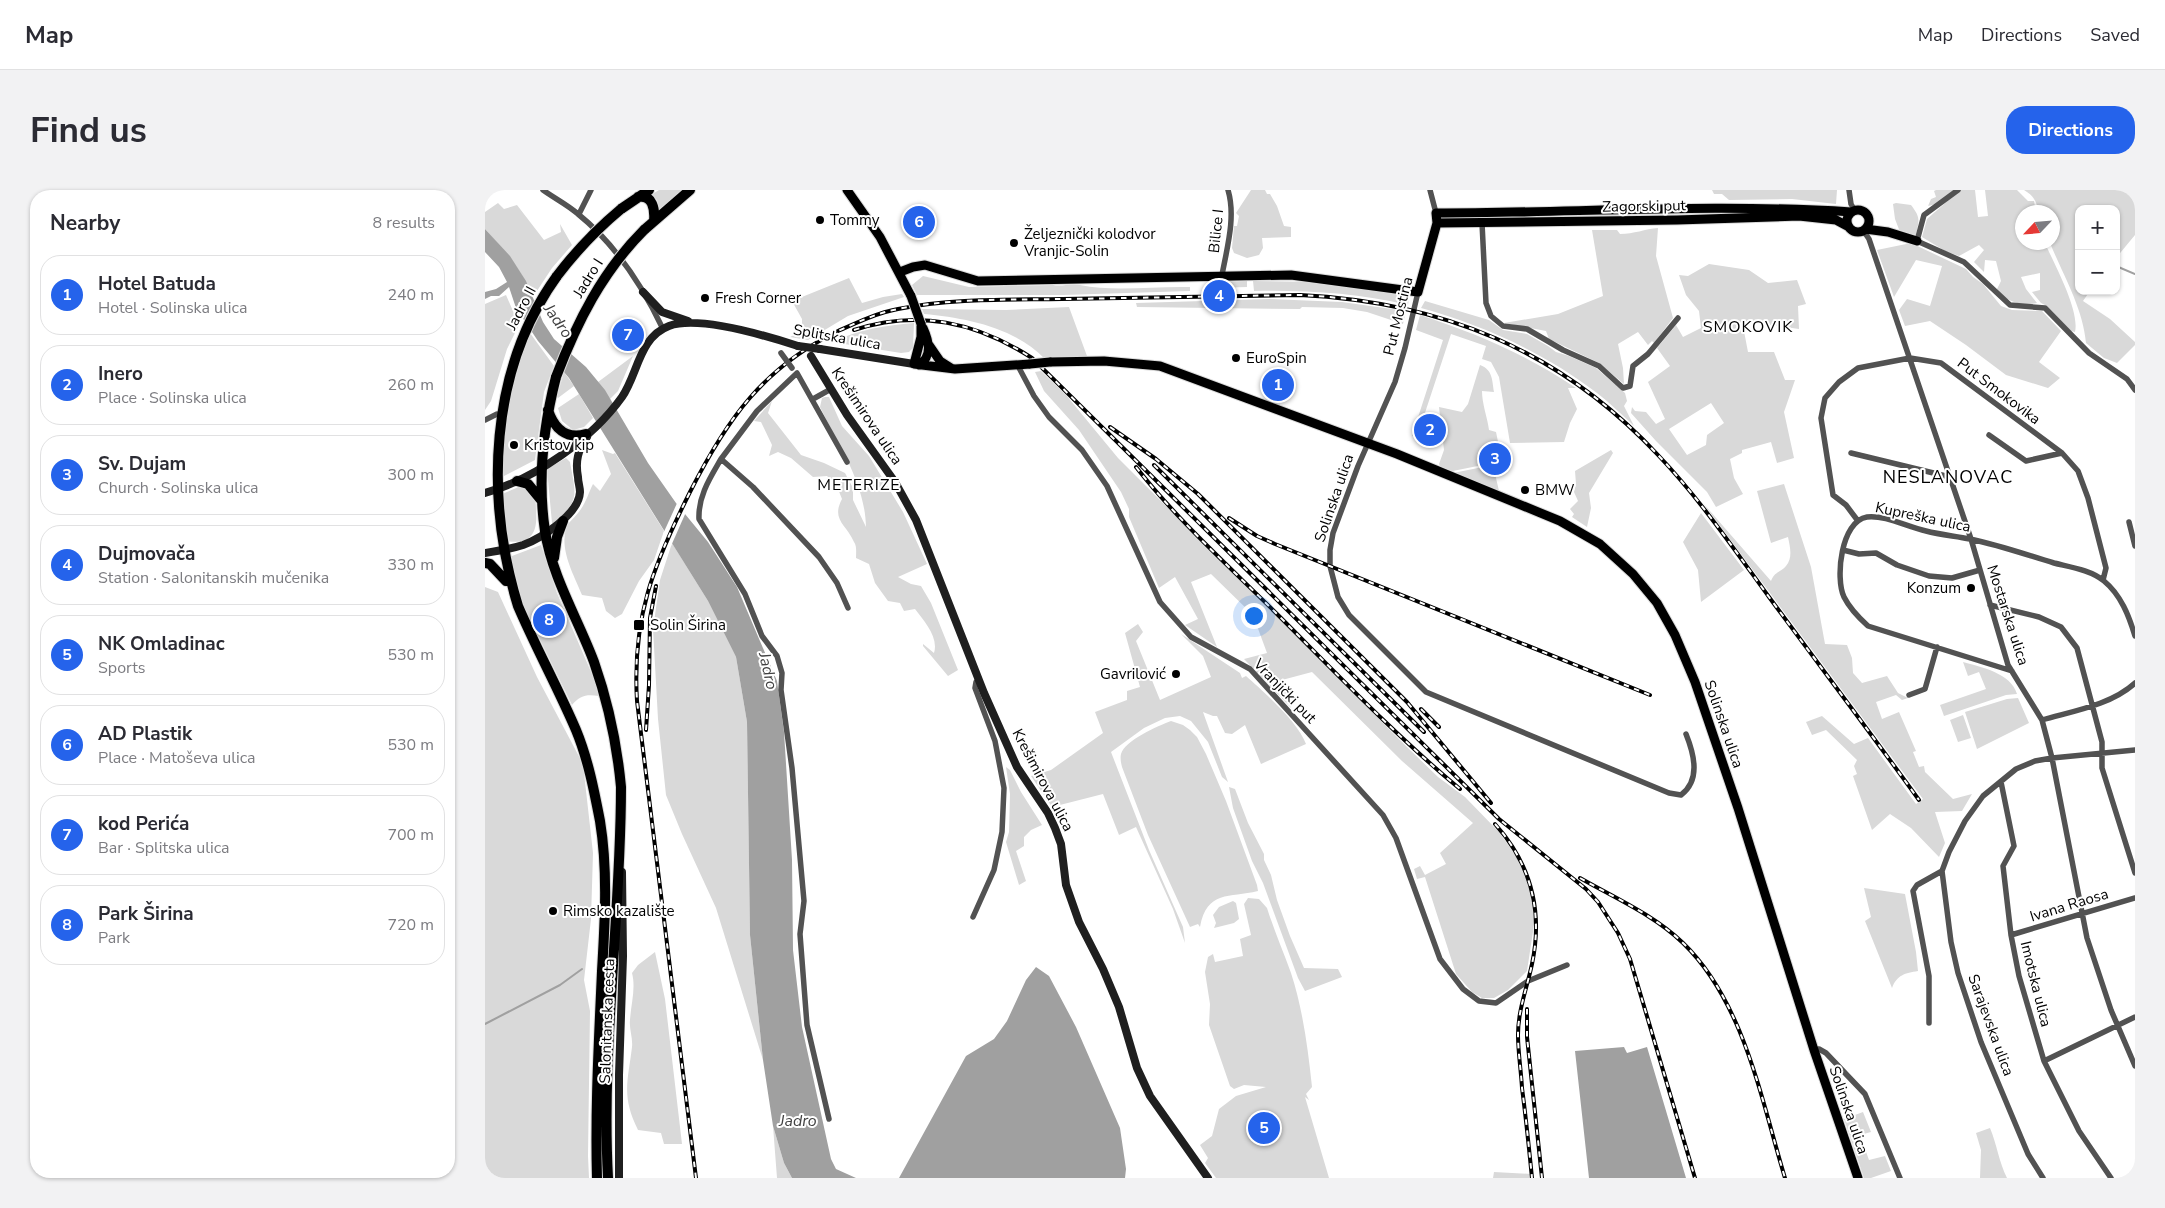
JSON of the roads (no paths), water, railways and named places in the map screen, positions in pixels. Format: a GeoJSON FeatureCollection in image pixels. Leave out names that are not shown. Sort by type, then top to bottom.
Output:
{"type":"FeatureCollection","features":[{"type":"Feature","properties":{"kind":"highway","name":"Jadro II"},"geometry":{"type":"LineString","coordinates":[[493,441],[497,414],[513,357],[525,328],[541,299],[571,258],[601,226],[621,209],[649,190]]}},
{"type":"Feature","properties":{"kind":"highway","name":"Jadro I"},"geometry":{"type":"LineString","coordinates":[[608,1178],[607,1110],[621,787],[618,751],[603,691],[593,661],[554,567],[545,532],[541,468],[543,436],[556,377],[579,322],[594,294],[623,253],[644,230],[690,190]]}},
{"type":"Feature","properties":{"kind":"highway"},"geometry":{"type":"LineString","coordinates":[[639,196],[649,199],[654,209],[654,221]]}},
{"type":"Feature","properties":{"kind":"highway"},"geometry":{"type":"LineString","coordinates":[[548,409],[551,421],[560,431],[573,436],[588,433]]}},
{"type":"Feature","properties":{"kind":"highway"},"geometry":{"type":"LineString","coordinates":[[488,458],[493,441]]}},
{"type":"Feature","properties":{"kind":"highway"},"geometry":{"type":"LineString","coordinates":[[493,441],[489,492],[500,550],[510,587],[576,730],[586,758],[600,822],[604,857],[605,914],[599,1039],[596,1143],[597,1178]]}},
{"type":"Feature","properties":{"kind":"highway"},"geometry":{"type":"LineString","coordinates":[[517,480],[528,484],[543,502]]}},
{"type":"Feature","properties":{"kind":"highway"},"geometry":{"type":"LineString","coordinates":[[554,567],[557,536],[563,520]]}},
{"type":"Feature","properties":{"kind":"highway"},"geometry":{"type":"LineString","coordinates":[[485,563],[497,570],[510,587]]}},
{"type":"Feature","properties":{"kind":"main road"},"geometry":{"type":"LineString","coordinates":[[847,190],[880,237],[900,272],[929,344],[940,361],[955,370]]}},
{"type":"Feature","properties":{"kind":"main road","name":"Zagorski put"},"geometry":{"type":"LineString","coordinates":[[1437,218],[1628,209],[1853,211]]}},
{"type":"Feature","properties":{"kind":"main road"},"geometry":{"type":"LineString","coordinates":[[1888,232],[1865,212],[1853,211],[1848,217],[1849,227],[1857,231],[1864,229],[1888,232],[1917,241]]}},
{"type":"Feature","properties":{"kind":"main road"},"geometry":{"type":"LineString","coordinates":[[1864,229],[1868,219],[1865,212]]}},
{"type":"Feature","properties":{"kind":"main road","name":"Zagorski put"},"geometry":{"type":"LineString","coordinates":[[1437,218],[1481,223],[1799,216],[1836,220],[1849,227]]}},
{"type":"Feature","properties":{"kind":"main road","name":"Put Mostina"},"geometry":{"type":"LineString","coordinates":[[1418,292],[1437,218]]}},
{"type":"Feature","properties":{"kind":"main road"},"geometry":{"type":"LineString","coordinates":[[900,272],[925,265],[978,281],[1291,275],[1418,292]]}},
{"type":"Feature","properties":{"kind":"main road"},"geometry":{"type":"LineString","coordinates":[[643,292],[662,312],[692,322]]}},
{"type":"Feature","properties":{"kind":"main road","name":"Splitska ulica"},"geometry":{"type":"LineString","coordinates":[[588,433],[621,399],[643,350],[654,335],[663,329],[682,323],[692,322],[750,332],[798,346],[810,352],[820,349],[955,370],[1050,362],[1092,361]]}},
{"type":"Feature","properties":{"kind":"main road"},"geometry":{"type":"LineString","coordinates":[[917,365],[921,324]]}},
{"type":"Feature","properties":{"kind":"main road"},"geometry":{"type":"LineString","coordinates":[[917,365],[928,355],[929,344]]}},
{"type":"Feature","properties":{"kind":"main road","name":"Krešimirova ulica"},"geometry":{"type":"LineString","coordinates":[[810,352],[831,389],[890,475],[916,520],[979,679],[1017,767],[1048,813],[1055,828],[1061,844],[1066,885],[1079,922],[1103,969],[1119,1007],[1140,1075],[1150,1096],[1207,1178]]}},
{"type":"Feature","properties":{"kind":"main road","name":"Solinska ulica"},"geometry":{"type":"LineString","coordinates":[[1092,361],[1160,366],[1397,454],[1560,522],[1599,544],[1633,574],[1657,603],[1675,635],[1695,682],[1738,808],[1814,1050],[1858,1178]]}},
{"type":"Feature","properties":{"kind":"main road"},"geometry":{"type":"LineString","coordinates":[[489,492],[541,468],[566,452],[588,433]]}},
{"type":"Feature","properties":{"kind":"main road"},"geometry":{"type":"LineString","coordinates":[[485,553],[524,544],[545,532],[571,513],[579,497],[577,455],[588,433]]}},
{"type":"Feature","properties":{"kind":"main road","name":"Salonitanska cesta"},"geometry":{"type":"LineString","coordinates":[[618,867],[623,878],[619,1178]]}},
{"type":"Feature","properties":{"kind":"street"},"geometry":{"type":"LineString","coordinates":[[543,190],[579,214],[606,241],[643,292],[663,329]]}},
{"type":"Feature","properties":{"kind":"street"},"geometry":{"type":"LineString","coordinates":[[579,214],[591,190]]}},
{"type":"Feature","properties":{"kind":"street","name":"Bilice I"},"geometry":{"type":"LineString","coordinates":[[1222,275],[1229,237],[1231,202],[1227,190]]}},
{"type":"Feature","properties":{"kind":"street"},"geometry":{"type":"LineString","coordinates":[[1430,190],[1437,218]]}},
{"type":"Feature","properties":{"kind":"street"},"geometry":{"type":"LineString","coordinates":[[1849,190],[1853,211]]}},
{"type":"Feature","properties":{"kind":"street"},"geometry":{"type":"LineString","coordinates":[[1958,190],[1924,215],[1917,241],[1963,262],[2010,305],[2045,308],[2089,353],[2127,379],[2135,390]]}},
{"type":"Feature","properties":{"kind":"street"},"geometry":{"type":"LineString","coordinates":[[1481,223],[1486,303],[1491,316],[1503,326],[1527,330],[1563,350],[1599,366],[1623,388],[1629,386],[1633,366],[1648,354],[1678,318]]}},
{"type":"Feature","properties":{"kind":"street","name":"Mostarska ulica"},"geometry":{"type":"LineString","coordinates":[[1864,229],[1971,539],[2008,665],[2042,720],[2052,758],[2087,938],[2118,1026],[2135,1066]]}},
{"type":"Feature","properties":{"kind":"street","name":"Put Mostina"},"geometry":{"type":"LineString","coordinates":[[1368,444],[1397,376],[1418,292]]}},
{"type":"Feature","properties":{"kind":"street"},"geometry":{"type":"LineString","coordinates":[[779,350],[797,373],[847,462]]}},
{"type":"Feature","properties":{"kind":"street","name":"Put Smokovika"},"geometry":{"type":"LineString","coordinates":[[1858,521],[1846,505],[1833,495],[1821,418],[1825,398],[1839,382],[1858,368],[1910,358],[1941,363],[2062,453],[2078,471],[2106,568],[2103,580]]}},
{"type":"Feature","properties":{"kind":"street","name":"Vranjički put"},"geometry":{"type":"LineString","coordinates":[[1018,366],[1034,396],[1049,417],[1082,450],[1107,486],[1160,602],[1191,637],[1250,669],[1383,815],[1396,838],[1440,959],[1463,989],[1479,1000],[1496,1002],[1528,981],[1567,965]]}},
{"type":"Feature","properties":{"kind":"street"},"geometry":{"type":"LineString","coordinates":[[797,373],[757,411],[721,460],[703,492],[698,507],[699,519],[745,594],[762,636],[777,656],[782,673],[781,690],[804,901],[800,934],[807,1025],[829,1119]]}},
{"type":"Feature","properties":{"kind":"street"},"geometry":{"type":"LineString","coordinates":[[813,400],[831,389]]}},
{"type":"Feature","properties":{"kind":"street"},"geometry":{"type":"LineString","coordinates":[[485,420],[497,414]]}},
{"type":"Feature","properties":{"kind":"street"},"geometry":{"type":"LineString","coordinates":[[1989,435],[2026,461],[2062,453]]}},
{"type":"Feature","properties":{"kind":"street","name":"Solinska ulica"},"geometry":{"type":"LineString","coordinates":[[1368,444],[1333,533],[1330,550],[1332,582],[1337,597],[1349,615],[1426,692],[1631,778],[1669,793],[1681,795],[1689,789],[1694,777],[1694,765],[1686,734]]}},
{"type":"Feature","properties":{"kind":"street"},"geometry":{"type":"LineString","coordinates":[[1851,453],[1950,476]]}},
{"type":"Feature","properties":{"kind":"street"},"geometry":{"type":"LineString","coordinates":[[721,460],[753,487],[819,557],[837,584],[848,608]]}},
{"type":"Feature","properties":{"kind":"street","name":"Kupreška ulica"},"geometry":{"type":"LineString","coordinates":[[2012,671],[1868,626],[1853,613],[1843,596],[1840,581],[1846,539],[1858,521],[1867,517],[1882,518],[1924,531],[1971,539],[2083,571],[2103,580],[2117,595],[2129,616],[2135,636]]}},
{"type":"Feature","properties":{"kind":"street"},"geometry":{"type":"LineString","coordinates":[[2129,522],[2135,546]]}},
{"type":"Feature","properties":{"kind":"street"},"geometry":{"type":"LineString","coordinates":[[1843,550],[1859,554],[1876,554],[1929,576],[1952,578],[1980,570]]}},
{"type":"Feature","properties":{"kind":"street"},"geometry":{"type":"LineString","coordinates":[[1990,605],[2039,618],[2061,627],[2077,648],[2102,742],[2102,768],[2135,873]]}},
{"type":"Feature","properties":{"kind":"street"},"geometry":{"type":"LineString","coordinates":[[1909,695],[1925,689],[1937,647]]}},
{"type":"Feature","properties":{"kind":"street"},"geometry":{"type":"LineString","coordinates":[[973,917],[994,870],[1002,832],[1004,788],[995,741],[975,688],[976,682],[979,679]]}},
{"type":"Feature","properties":{"kind":"street"},"geometry":{"type":"LineString","coordinates":[[2042,720],[2124,693],[2135,683]]}},
{"type":"Feature","properties":{"kind":"street","name":"Sarajevska ulica"},"geometry":{"type":"LineString","coordinates":[[2043,1178],[2028,1154],[1981,1042],[1958,973],[1951,942],[1942,872],[1949,852],[1965,821],[1983,796],[2016,769],[2052,758],[2135,750]]}},
{"type":"Feature","properties":{"kind":"street","name":"Imotska ulica"},"geometry":{"type":"LineString","coordinates":[[2001,782],[2014,846],[2003,866],[2011,935],[2019,976],[2044,1062],[2079,1131],[2111,1178]]}},
{"type":"Feature","properties":{"kind":"street"},"geometry":{"type":"LineString","coordinates":[[1929,1022],[1929,976],[1913,891],[1917,885],[1942,872]]}},
{"type":"Feature","properties":{"kind":"street","name":"Ivana Raosa"},"geometry":{"type":"LineString","coordinates":[[2011,935],[2135,898]]}},
{"type":"Feature","properties":{"kind":"street"},"geometry":{"type":"LineString","coordinates":[[2044,1062],[2135,1017]]}},
{"type":"Feature","properties":{"kind":"street"},"geometry":{"type":"LineString","coordinates":[[1814,1050],[1819,1049],[1826,1053],[1865,1094],[1900,1178]]}},
{"type":"Feature","properties":{"kind":"water","name":"Jadro"},"geometry":{"type":"Polygon","coordinates":[[[485,229],[510,256],[526,281],[543,322],[554,339],[586,367],[605,390],[648,463],[676,503],[708,542],[737,587],[777,681],[784,732],[792,860],[793,950],[802,1027],[831,1159],[836,1169],[856,1178],[792,1178],[784,1163],[773,1126],[763,1060],[750,935],[747,722],[736,657],[708,601],[569,378],[538,341],[516,308],[509,287],[499,296],[491,296],[485,299],[485,292],[496,289],[507,282],[499,267],[485,252],[485,229]]]}},
{"type":"Feature","properties":{"kind":"water"},"geometry":{"type":"Polygon","coordinates":[[[1036,967],[1049,976],[1076,1027],[1120,1128],[1126,1169],[1125,1178],[899,1178],[966,1056],[994,1039],[1007,1021],[1026,980],[1036,967]]]}},
{"type":"Feature","properties":{"kind":"water"},"geometry":{"type":"Polygon","coordinates":[[[1624,1047],[1627,1053],[1647,1047],[1686,1178],[1589,1178],[1575,1051],[1624,1047]]]}},
{"type":"Feature","properties":{"kind":"waterway"},"geometry":{"type":"LineString","coordinates":[[2120,268],[2135,274]]}},
{"type":"Feature","properties":{"kind":"waterway"},"geometry":{"type":"LineString","coordinates":[[485,1024],[560,985],[582,969]]}},
{"type":"Feature","properties":{"kind":"railway"},"geometry":{"type":"LineString","coordinates":[[696,1178],[637,701],[636,671],[642,617],[665,544],[704,466],[733,419],[768,379],[788,362],[838,331],[883,313],[918,305],[980,300],[1300,295],[1352,300],[1402,308],[1450,321],[1495,338],[1539,360],[1581,387],[1620,418],[1673,471],[1716,524],[1919,800]]}},
{"type":"Feature","properties":{"kind":"railway"},"geometry":{"type":"LineString","coordinates":[[854,330],[901,320],[924,320],[946,323],[990,335],[1032,358],[1499,819],[1586,889],[1598,902],[1618,933],[1630,959],[1695,1178]]}},
{"type":"Feature","properties":{"kind":"railway"},"geometry":{"type":"LineString","coordinates":[[1110,427],[1156,459],[1198,494],[1407,702],[1491,803]]}},
{"type":"Feature","properties":{"kind":"railway"},"geometry":{"type":"LineString","coordinates":[[1154,465],[1424,732]]}},
{"type":"Feature","properties":{"kind":"railway"},"geometry":{"type":"LineString","coordinates":[[1136,467],[1170,507],[1206,544],[1390,727],[1460,789]]}},
{"type":"Feature","properties":{"kind":"railway"},"geometry":{"type":"LineString","coordinates":[[1229,518],[1257,536],[1275,544],[1650,695]]}},
{"type":"Feature","properties":{"kind":"railway"},"geometry":{"type":"LineString","coordinates":[[646,730],[650,618],[656,586]]}},
{"type":"Feature","properties":{"kind":"railway"},"geometry":{"type":"LineString","coordinates":[[1421,709],[1439,727]]}},
{"type":"Feature","properties":{"kind":"railway"},"geometry":{"type":"LineString","coordinates":[[1495,824],[1518,855],[1535,907],[1535,945],[1518,1026],[1518,1048],[1532,1178]]}},
{"type":"Feature","properties":{"kind":"railway"},"geometry":{"type":"LineString","coordinates":[[1580,878],[1660,924],[1683,943],[1704,967],[1736,1022],[1748,1053],[1785,1178]]}},
{"type":"Feature","properties":{"kind":"railway"},"geometry":{"type":"LineString","coordinates":[[1527,1009],[1527,1037],[1542,1178]]}},
{"type":"Feature","properties":{"kind":"place","name":"Tommy"},"geometry":{"type":"Point","coordinates":[820,220]}},
{"type":"Feature","properties":{"kind":"place","name":"AD Plastik"},"geometry":{"type":"Point","coordinates":[919,222]}},
{"type":"Feature","properties":{"kind":"place","name":"Željeznički kolodvor Vranjic-Solin"},"geometry":{"type":"Point","coordinates":[1014,243]}},
{"type":"Feature","properties":{"kind":"place","name":"Dujmovača"},"geometry":{"type":"Point","coordinates":[1219,296]}},
{"type":"Feature","properties":{"kind":"place","name":"Fresh Corner"},"geometry":{"type":"Point","coordinates":[705,298]}},
{"type":"Feature","properties":{"kind":"place","name":"kod Perića"},"geometry":{"type":"Point","coordinates":[628,335]}},
{"type":"Feature","properties":{"kind":"place","name":"EuroSpin"},"geometry":{"type":"Point","coordinates":[1236,358]}},
{"type":"Feature","properties":{"kind":"place","name":"Hotel Batuda"},"geometry":{"type":"Point","coordinates":[1278,385]}},
{"type":"Feature","properties":{"kind":"place","name":"Inero"},"geometry":{"type":"Point","coordinates":[1430,430]}},
{"type":"Feature","properties":{"kind":"place","name":"Kristov kip"},"geometry":{"type":"Point","coordinates":[514,445]}},
{"type":"Feature","properties":{"kind":"place","name":"Sv. Dujam"},"geometry":{"type":"Point","coordinates":[1495,459]}},
{"type":"Feature","properties":{"kind":"place","name":"BMW"},"geometry":{"type":"Point","coordinates":[1525,490]}},
{"type":"Feature","properties":{"kind":"place","name":"Konzum"},"geometry":{"type":"Point","coordinates":[1971,588]}},
{"type":"Feature","properties":{"kind":"place","name":"Park Širina"},"geometry":{"type":"Point","coordinates":[549,620]}},
{"type":"Feature","properties":{"kind":"place","name":"Solin Širina"},"geometry":{"type":"Point","coordinates":[639,625]}},
{"type":"Feature","properties":{"kind":"place","name":"Gavrilović"},"geometry":{"type":"Point","coordinates":[1176,674]}},
{"type":"Feature","properties":{"kind":"place","name":"Rimsko kazalište"},"geometry":{"type":"Point","coordinates":[553,911]}},
{"type":"Feature","properties":{"kind":"place","name":"NK Omladinac"},"geometry":{"type":"Point","coordinates":[1264,1128]}},
{"type":"Feature","properties":{"kind":"district","name":"SMOKOVIK"},"geometry":{"type":"Point","coordinates":[1748,327]}},
{"type":"Feature","properties":{"kind":"district","name":"NESLANOVAC"},"geometry":{"type":"Point","coordinates":[1948,477]}},
{"type":"Feature","properties":{"kind":"district","name":"METERIZE"},"geometry":{"type":"Point","coordinates":[859,485]}}]}
